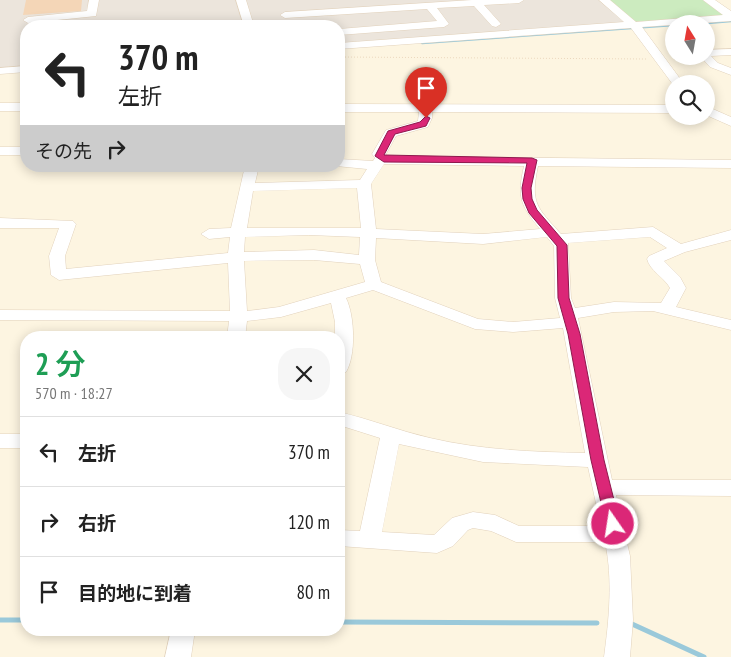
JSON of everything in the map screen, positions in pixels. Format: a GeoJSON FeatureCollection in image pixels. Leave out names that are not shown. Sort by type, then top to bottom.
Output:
{"type":"FeatureCollection","features":[{"type":"Feature","properties":{"kind":"street"},"geometry":{"type":"LineString","coordinates":[[28,20],[92,14],[94,0]]}},
{"type":"Feature","properties":{"kind":"street"},"geometry":{"type":"LineString","coordinates":[[242,0],[247,20]]}},
{"type":"Feature","properties":{"kind":"street"},"geometry":{"type":"LineString","coordinates":[[338,0],[353,31]]}},
{"type":"Feature","properties":{"kind":"street"},"geometry":{"type":"LineString","coordinates":[[287,20],[283,11],[344,12],[519,0]]}},
{"type":"Feature","properties":{"kind":"street"},"geometry":{"type":"LineString","coordinates":[[604,0],[636,27],[672,75]]}},
{"type":"Feature","properties":{"kind":"street"},"geometry":{"type":"LineString","coordinates":[[708,0],[731,17]]}},
{"type":"Feature","properties":{"kind":"street"},"geometry":{"type":"LineString","coordinates":[[477,3],[496,24]]}},
{"type":"Feature","properties":{"kind":"street"},"geometry":{"type":"LineString","coordinates":[[345,32],[444,24],[430,6]]}},
{"type":"Feature","properties":{"kind":"street"},"geometry":{"type":"LineString","coordinates":[[715,19],[731,17]]}},
{"type":"Feature","properties":{"kind":"street"},"geometry":{"type":"LineString","coordinates":[[345,46],[665,24]]}},
{"type":"Feature","properties":{"kind":"street"},"geometry":{"type":"LineString","coordinates":[[715,55],[731,52]]}},
{"type":"Feature","properties":{"kind":"street"},"geometry":{"type":"LineString","coordinates":[[714,65],[731,72]]}},
{"type":"Feature","properties":{"kind":"street"},"geometry":{"type":"LineString","coordinates":[[0,71],[20,69]]}},
{"type":"Feature","properties":{"kind":"street"},"geometry":{"type":"LineString","coordinates":[[0,107],[20,107]]}},
{"type":"Feature","properties":{"kind":"street"},"geometry":{"type":"LineString","coordinates":[[345,108],[665,109]]}},
{"type":"Feature","properties":{"kind":"street"},"geometry":{"type":"LineString","coordinates":[[374,285],[367,260],[370,233],[364,184],[380,162],[379,154],[391,133],[397,129],[423,124],[426,118],[425,108]]}},
{"type":"Feature","properties":{"kind":"street"},"geometry":{"type":"LineString","coordinates":[[715,114],[731,122]]}},
{"type":"Feature","properties":{"kind":"street"},"geometry":{"type":"LineString","coordinates":[[0,151],[20,151]]}},
{"type":"Feature","properties":{"kind":"street"},"geometry":{"type":"LineString","coordinates":[[532,160],[526,188],[528,199],[533,211],[554,236],[563,251],[562,285],[597,460],[620,556],[621,620],[617,657]]}},
{"type":"Feature","properties":{"kind":"street"},"geometry":{"type":"LineString","coordinates":[[345,163],[532,160],[731,164]]}},
{"type":"Feature","properties":{"kind":"street"},"geometry":{"type":"LineString","coordinates":[[237,331],[240,316],[237,257],[239,232],[251,172]]}},
{"type":"Feature","properties":{"kind":"street"},"geometry":{"type":"LineString","coordinates":[[247,187],[364,184]]}},
{"type":"Feature","properties":{"kind":"street"},"geometry":{"type":"LineString","coordinates":[[0,223],[68,224],[57,256],[59,275],[237,257],[314,255],[367,260]]}},
{"type":"Feature","properties":{"kind":"street"},"geometry":{"type":"LineString","coordinates":[[209,234],[239,232],[370,233],[412,238],[479,240],[653,232],[679,249]]}},
{"type":"Feature","properties":{"kind":"street"},"geometry":{"type":"LineString","coordinates":[[666,309],[678,288],[674,280],[654,261],[679,249],[731,235]]}},
{"type":"Feature","properties":{"kind":"street"},"geometry":{"type":"LineString","coordinates":[[0,315],[240,316],[281,312],[374,285],[475,324],[513,327],[570,318],[620,306],[654,306],[692,318],[731,324]]}},
{"type":"Feature","properties":{"kind":"street"},"geometry":{"type":"LineString","coordinates":[[336,295],[344,315],[344,331]]}},
{"type":"Feature","properties":{"kind":"street"},"geometry":{"type":"LineString","coordinates":[[345,420],[449,450],[484,455],[597,460]]}},
{"type":"Feature","properties":{"kind":"street"},"geometry":{"type":"LineString","coordinates":[[369,539],[391,434]]}},
{"type":"Feature","properties":{"kind":"street"},"geometry":{"type":"LineString","coordinates":[[0,441],[20,441]]}},
{"type":"Feature","properties":{"kind":"street"},"geometry":{"type":"LineString","coordinates":[[604,487],[731,488]]}},
{"type":"Feature","properties":{"kind":"street"},"geometry":{"type":"LineString","coordinates":[[345,538],[437,544],[445,540],[460,524],[482,520],[495,523],[516,534],[615,534]]}},
{"type":"Feature","properties":{"kind":"street"},"geometry":{"type":"LineString","coordinates":[[178,657],[182,636]]}},
{"type":"Feature","properties":{"kind":"path"},"geometry":{"type":"LineString","coordinates":[[345,57],[665,59]]}},
{"type":"Feature","properties":{"kind":"shaded area"},"geometry":{"type":"Polygon","coordinates":[[[0,0],[599,0],[627,23],[345,45],[345,20],[20,20],[20,67],[0,68],[0,0]]]}},
{"type":"Feature","properties":{"kind":"green space"},"geometry":{"type":"Polygon","coordinates":[[[607,0],[703,0],[725,16],[665,15],[665,20],[635,22],[607,0]]]}},
{"type":"Feature","properties":{"kind":"building"},"geometry":{"type":"Polygon","coordinates":[[[26,0],[82,0],[81,11],[23,15],[26,0]]]}},
{"type":"Feature","properties":{"kind":"waterway"},"geometry":{"type":"LineString","coordinates":[[715,22],[731,21]]}},
{"type":"Feature","properties":{"kind":"waterway"},"geometry":{"type":"LineString","coordinates":[[422,43],[665,26]]}},
{"type":"Feature","properties":{"kind":"waterway"},"geometry":{"type":"LineString","coordinates":[[0,620],[20,620]]}},
{"type":"Feature","properties":{"kind":"waterway"},"geometry":{"type":"LineString","coordinates":[[345,622],[597,623]]}},
{"type":"Feature","properties":{"kind":"waterway"},"geometry":{"type":"LineString","coordinates":[[632,624],[704,657]]}},
{"type":"Feature","properties":{"kind":"route"},"geometry":{"type":"LineString","coordinates":[[426,118],[426,122],[423,124],[397,129],[391,133],[379,154],[380,156],[384,160],[532,160],[526,194],[533,211],[562,245],[563,298],[574,334],[597,460],[613,524]]}}]}
